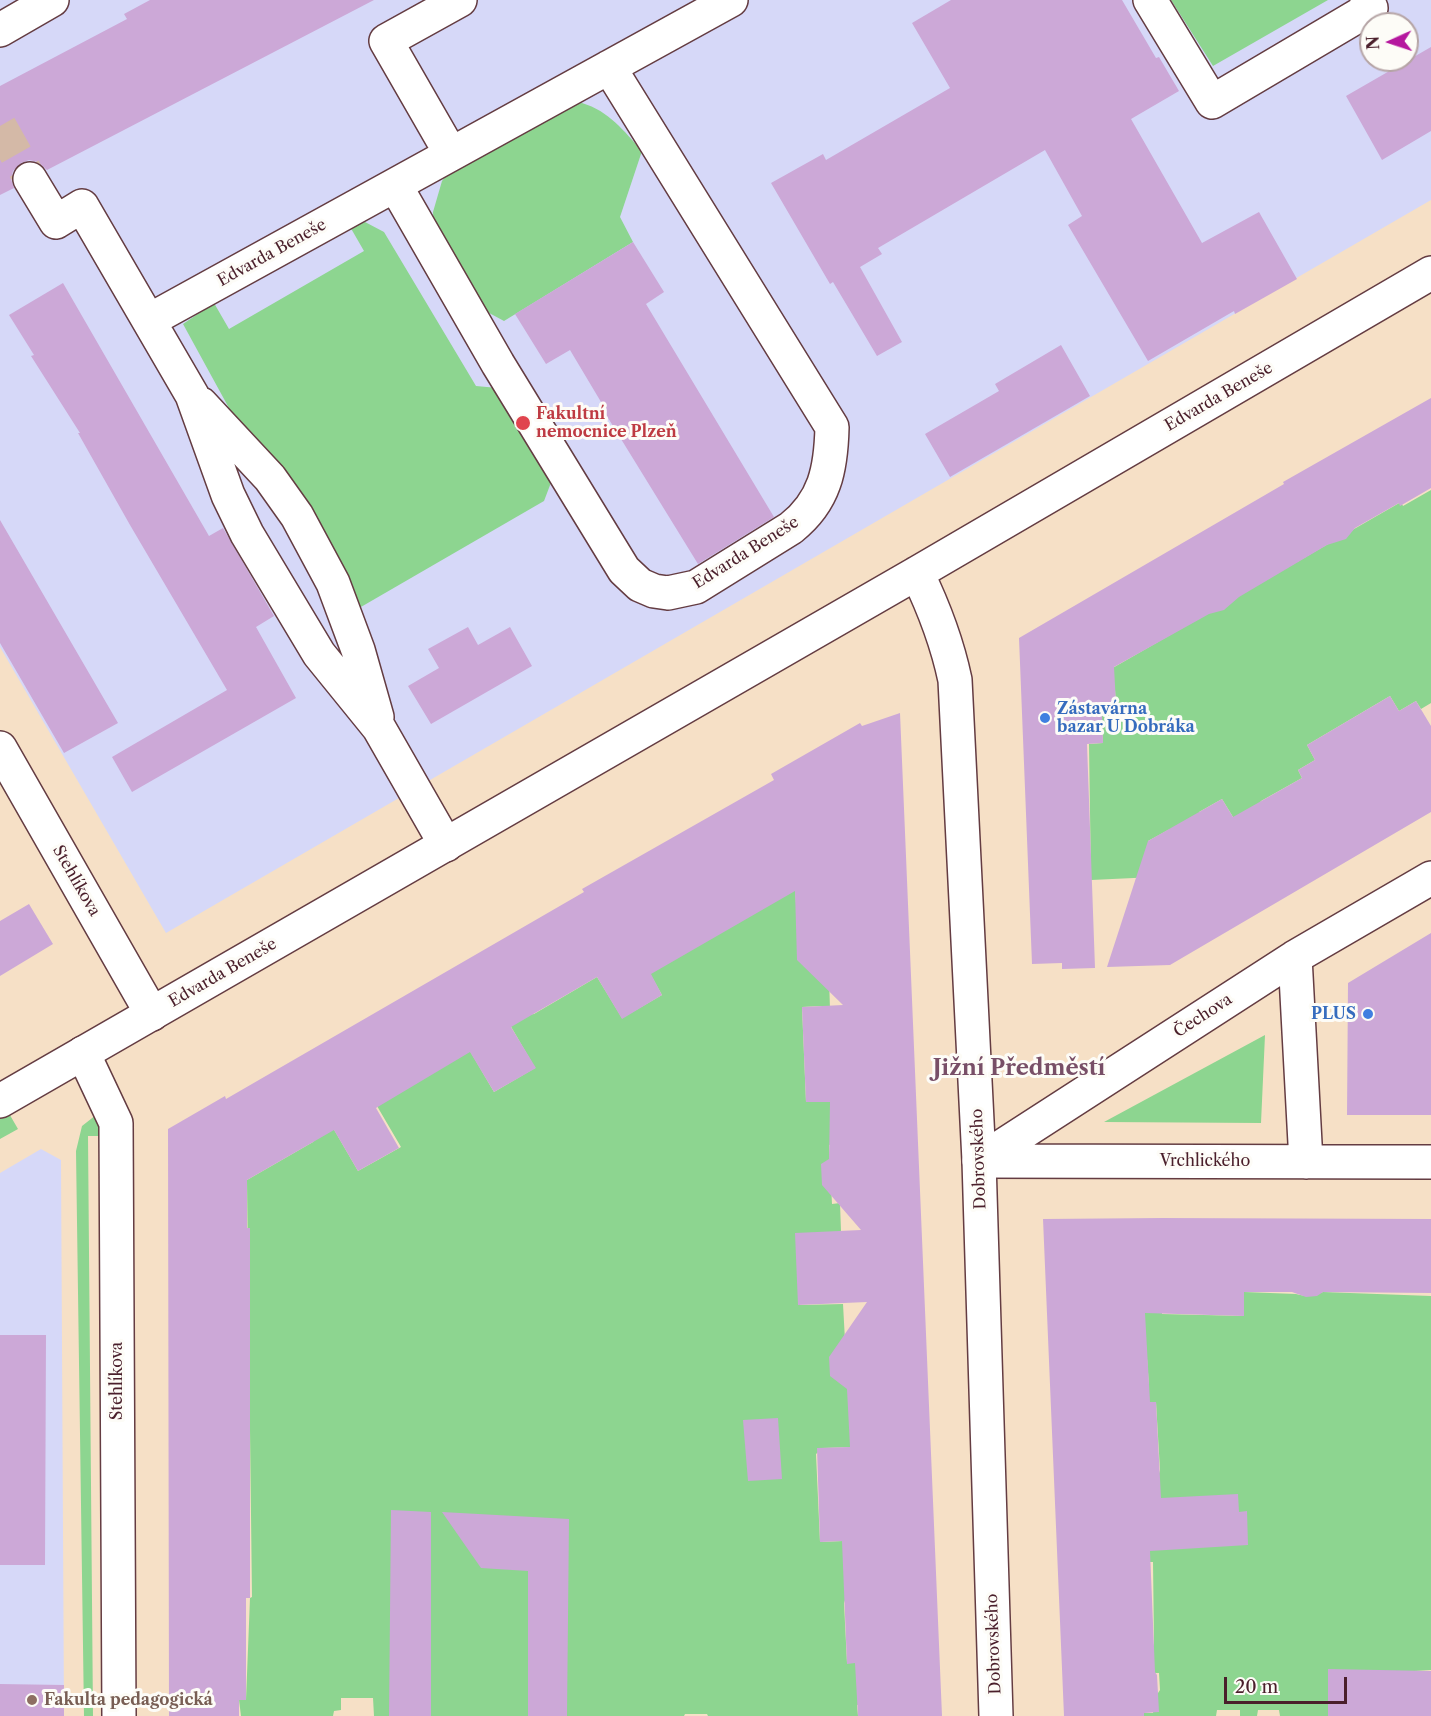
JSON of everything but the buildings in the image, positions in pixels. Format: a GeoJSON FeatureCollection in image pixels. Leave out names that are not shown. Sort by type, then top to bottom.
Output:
{"type":"FeatureCollection","features":[{"type":"Feature","properties":{"kind":"street"},"geometry":{"type":"LineString","coordinates":[[0,30],[52,0]]}},
{"type":"Feature","properties":{"kind":"street"},"geometry":{"type":"LineString","coordinates":[[451,154],[386,41],[460,0]]}},
{"type":"Feature","properties":{"kind":"street","name":"Edvarda Beneše"},"geometry":{"type":"LineString","coordinates":[[150,320],[731,0]]}},
{"type":"Feature","properties":{"kind":"street"},"geometry":{"type":"LineString","coordinates":[[1150,0],[1212,102],[1371,8],[1367,0]]}},
{"type":"Feature","properties":{"kind":"street","name":"Edvarda Beneše"},"geometry":{"type":"LineString","coordinates":[[395,185],[498,364],[624,570],[640,585],[654,591],[668,592],[696,587],[791,528],[804,517],[822,490],[831,452],[832,427],[609,67]]}},
{"type":"Feature","properties":{"kind":"street"},"geometry":{"type":"LineString","coordinates":[[30,179],[56,222],[82,206],[192,395],[228,495],[247,534],[319,654],[379,728],[446,845]]}},
{"type":"Feature","properties":{"kind":"street","name":"Edvarda Beneše"},"geometry":{"type":"LineString","coordinates":[[0,1101],[917,573],[1431,273]]}},
{"type":"Feature","properties":{"kind":"street"},"geometry":{"type":"LineString","coordinates":[[192,395],[270,478],[297,516],[333,583],[358,650],[379,728]]}},
{"type":"Feature","properties":{"kind":"street","name":"Dobrovského"},"geometry":{"type":"LineString","coordinates":[[917,573],[936,613],[947,645],[955,680],[979,1161],[996,1716]]}},
{"type":"Feature","properties":{"kind":"street","name":"Stehlíkova"},"geometry":{"type":"LineString","coordinates":[[0,748],[152,1014]]}},
{"type":"Feature","properties":{"kind":"street","name":"Čechova"},"geometry":{"type":"LineString","coordinates":[[979,1161],[1295,957],[1431,878]]}},
{"type":"Feature","properties":{"kind":"street"},"geometry":{"type":"LineString","coordinates":[[1295,957],[1306,1162]]}},
{"type":"Feature","properties":{"kind":"street","name":"Stehlíkova"},"geometry":{"type":"LineString","coordinates":[[83,1053],[116,1123],[119,1716]]}},
{"type":"Feature","properties":{"kind":"street","name":"Vrchlického"},"geometry":{"type":"LineString","coordinates":[[979,1161],[1431,1162]]}},
{"type":"Feature","properties":{"kind":"shaded area","name":"Fakultní nemocnice Plzeň"},"geometry":{"type":"Polygon","coordinates":[[[0,0],[1431,0],[1431,200],[166,933],[0,647],[0,0]]]}},
{"type":"Feature","properties":{"kind":"shaded area"},"geometry":{"type":"Polygon","coordinates":[[[41,1149],[61,1160],[64,1716],[0,1716],[0,1173],[41,1149]]]}},
{"type":"Feature","properties":{"kind":"green space"},"geometry":{"type":"Polygon","coordinates":[[[1171,0],[1328,0],[1213,66],[1171,0]]]}},
{"type":"Feature","properties":{"kind":"green space"},"geometry":{"type":"Polygon","coordinates":[[[582,103],[608,116],[642,151],[620,217],[633,242],[504,321],[478,307],[434,232],[433,212],[442,181],[449,172],[568,105],[582,103]]]}},
{"type":"Feature","properties":{"kind":"green space"},"geometry":{"type":"Polygon","coordinates":[[[365,222],[384,232],[476,386],[498,388],[552,480],[544,501],[354,611],[247,441],[183,324],[214,303],[229,329],[364,251],[349,225],[365,222]]]}},
{"type":"Feature","properties":{"kind":"green space"},"geometry":{"type":"Polygon","coordinates":[[[1431,490],[1431,703],[1421,709],[1416,701],[1399,711],[1390,696],[1307,745],[1315,760],[1298,770],[1302,778],[1261,801],[1244,835],[1222,799],[1199,812],[1207,826],[1178,843],[1170,829],[1148,841],[1155,877],[1091,880],[1089,744],[1103,743],[1101,710],[1116,704],[1115,690],[1108,687],[1104,673],[1401,502],[1403,506],[1431,490]]]}},
{"type":"Feature","properties":{"kind":"green space"},"geometry":{"type":"Polygon","coordinates":[[[794,864],[799,962],[833,962],[829,977],[830,1010],[821,1006],[802,1007],[806,1102],[825,1102],[833,1097],[837,1144],[829,1145],[832,1204],[840,1203],[841,1231],[799,1277],[800,1305],[843,1304],[854,1447],[823,1448],[816,1454],[820,1542],[866,1540],[844,1603],[847,1663],[865,1663],[864,1704],[857,1705],[858,1716],[685,1714],[684,1716],[374,1716],[373,1698],[341,1698],[341,1710],[334,1711],[333,1716],[241,1716],[239,1700],[246,1700],[250,1598],[252,1597],[247,1180],[313,1142],[329,1121],[358,1171],[401,1147],[377,1106],[470,1051],[494,1092],[535,1068],[506,1018],[534,1014],[597,977],[622,1018],[662,995],[633,944],[794,864]]]}},
{"type":"Feature","properties":{"kind":"green space"},"geometry":{"type":"Polygon","coordinates":[[[1265,1035],[1261,1123],[1104,1122],[1265,1035]]]}},
{"type":"Feature","properties":{"kind":"green space"},"geometry":{"type":"Polygon","coordinates":[[[7,1110],[18,1129],[0,1139],[0,1115],[7,1110]]]}},
{"type":"Feature","properties":{"kind":"green space"},"geometry":{"type":"Polygon","coordinates":[[[96,1115],[102,1136],[88,1136],[93,1716],[84,1716],[76,1151],[82,1126],[96,1115]]]}},
{"type":"Feature","properties":{"kind":"green space"},"geometry":{"type":"Polygon","coordinates":[[[1163,1270],[1162,1314],[1244,1316],[1244,1292],[1306,1296],[1323,1292],[1431,1296],[1431,1670],[1415,1671],[1414,1716],[1280,1716],[1279,1710],[1258,1710],[1257,1716],[1240,1716],[1240,1710],[1217,1710],[1216,1716],[1144,1716],[1144,1713],[1153,1713],[1154,1699],[1160,1690],[1159,1673],[1155,1673],[1151,1657],[1154,1643],[1153,1562],[1136,1562],[1160,1470],[1156,1402],[1133,1403],[1149,1386],[1142,1289],[1163,1270]]]}},
{"type":"Feature","properties":{"kind":"tunnel"},"geometry":{"type":"LineString","coordinates":[[0,126],[30,179]]}},
{"type":"Feature","properties":{"kind":"place","name":"Fakultní nemocnice Plzeň"},"geometry":{"type":"Point","coordinates":[523,423]}},
{"type":"Feature","properties":{"kind":"place","name":"Zástavárna bazar U Dobráka"},"geometry":{"type":"Point","coordinates":[1045,718]}},
{"type":"Feature","properties":{"kind":"place","name":"PLUS"},"geometry":{"type":"Point","coordinates":[1368,1014]}},
{"type":"Feature","properties":{"kind":"place","name":"Fakulta pedagogická"},"geometry":{"type":"Point","coordinates":[32,1700]}},
{"type":"Feature","properties":{"kind":"district","name":"Jižní Předměstí"},"geometry":{"type":"Point","coordinates":[1019,1069]}}]}
